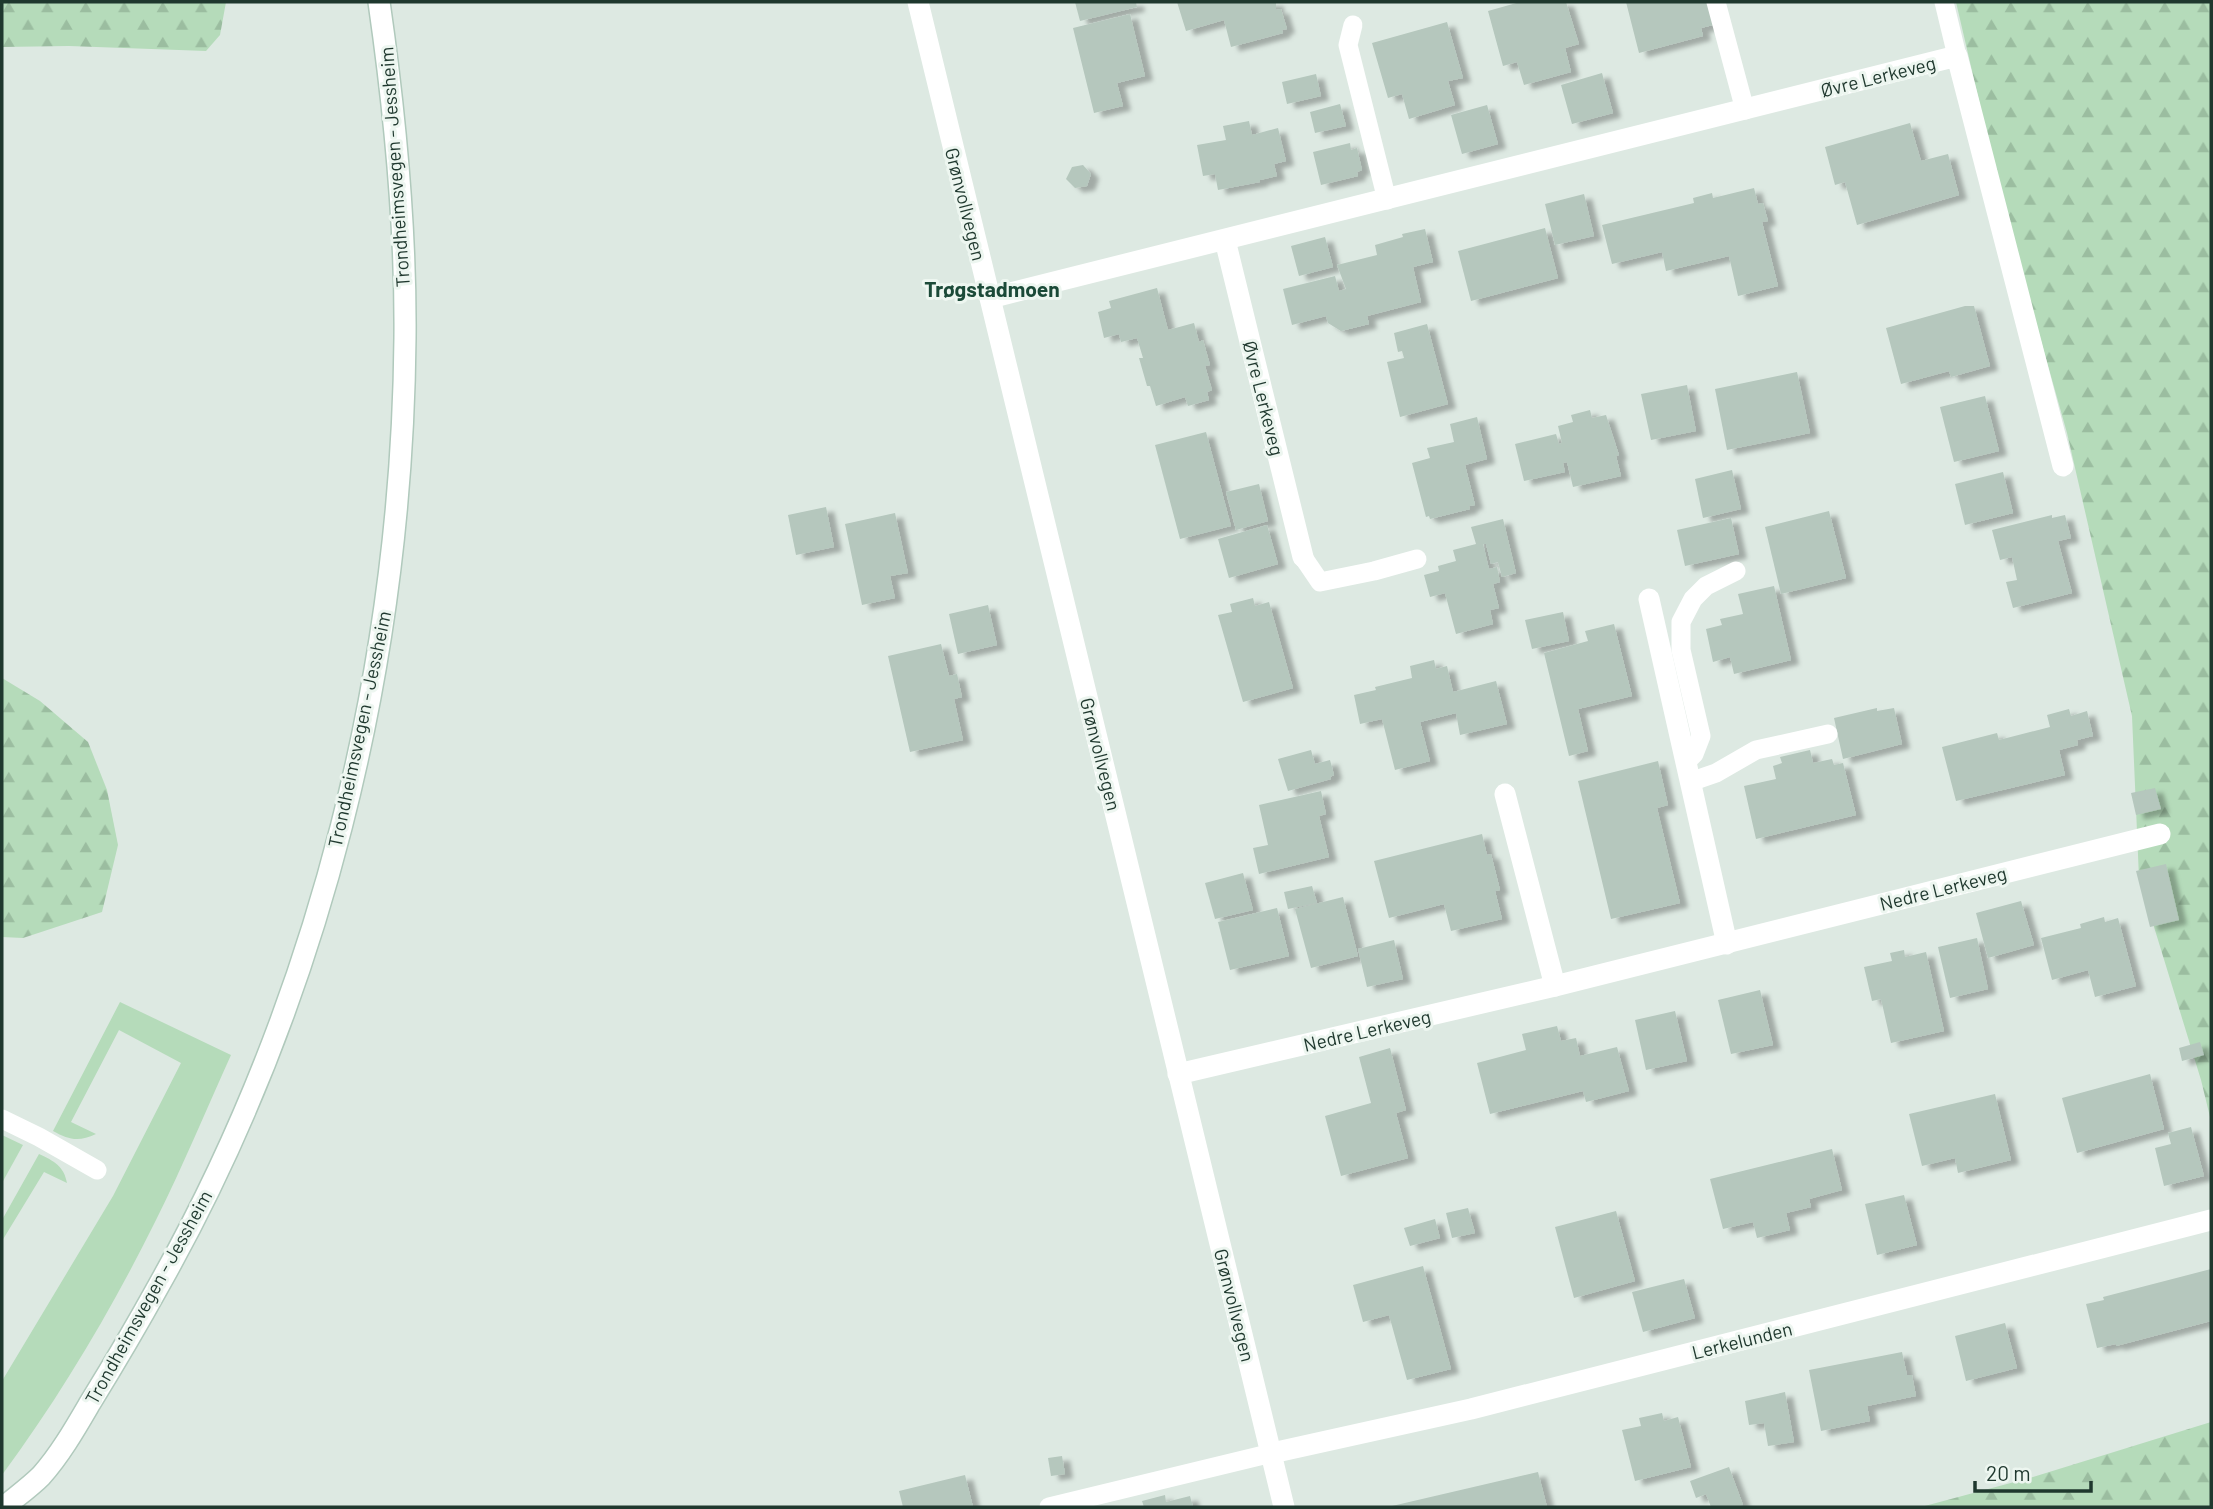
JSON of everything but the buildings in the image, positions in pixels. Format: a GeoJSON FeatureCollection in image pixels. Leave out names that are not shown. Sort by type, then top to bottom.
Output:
{"type":"FeatureCollection","features":[{"type":"Feature","properties":{"kind":"street","name":"Trondheimsvegen - Jessheim"},"geometry":{"type":"LineString","coordinates":[[4,1507],[42,1475],[74,1430],[172,1262],[241,1117],[306,945],[355,768],[372,687],[390,564],[403,404],[405,335],[402,221],[392,95],[379,2]]}},
{"type":"Feature","properties":{"kind":"street","name":"Grønvollvegen"},"geometry":{"type":"LineString","coordinates":[[918,2],[1284,1507]]}},
{"type":"Feature","properties":{"kind":"street","name":"Øvre Lerkeveg"},"geometry":{"type":"LineString","coordinates":[[990,298],[1958,56],[2063,466]]}},
{"type":"Feature","properties":{"kind":"street","name":"Øvre Lerkeveg"},"geometry":{"type":"LineString","coordinates":[[1226,240],[1303,557]]}},
{"type":"Feature","properties":{"kind":"street"},"geometry":{"type":"LineString","coordinates":[[1649,600],[1727,944]]}},
{"type":"Feature","properties":{"kind":"street"},"geometry":{"type":"LineString","coordinates":[[1505,794],[1555,986]]}},
{"type":"Feature","properties":{"kind":"street","name":"Nedre Lerkeveg"},"geometry":{"type":"LineString","coordinates":[[1178,1074],[1727,944],[2160,834]]}},
{"type":"Feature","properties":{"kind":"street","name":"Lerkelunden"},"geometry":{"type":"LineString","coordinates":[[1272,1453],[1471,1409],[2211,1220]]}},
{"type":"Feature","properties":{"kind":"street","name":"Trondheimsvegen - Jessheim"},"geometry":{"type":"LineString","coordinates":[[31,1507],[42,1475]]}},
{"type":"Feature","properties":{"kind":"lane"},"geometry":{"type":"LineString","coordinates":[[1716,2],[1745,110]]}},
{"type":"Feature","properties":{"kind":"lane"},"geometry":{"type":"LineString","coordinates":[[1944,2],[1958,56]]}},
{"type":"Feature","properties":{"kind":"lane"},"geometry":{"type":"LineString","coordinates":[[1353,25],[1348,45],[1387,200]]}},
{"type":"Feature","properties":{"kind":"lane"},"geometry":{"type":"LineString","coordinates":[[1303,557],[1320,582],[1417,559]]}},
{"type":"Feature","properties":{"kind":"lane"},"geometry":{"type":"LineString","coordinates":[[1736,571],[1706,586],[1693,600],[1682,622],[1681,650],[1701,736],[1688,772],[1716,774],[1756,750],[1828,734]]}},
{"type":"Feature","properties":{"kind":"lane"},"geometry":{"type":"LineString","coordinates":[[2,1119],[97,1170]]}},
{"type":"Feature","properties":{"kind":"lane"},"geometry":{"type":"LineString","coordinates":[[1049,1507],[1272,1453]]}},
{"type":"Feature","properties":{"kind":"green space"},"geometry":{"type":"Polygon","coordinates":[[[2,2],[226,2],[220,35],[206,51],[69,46],[2,47],[2,2]]]}},
{"type":"Feature","properties":{"kind":"green space"},"geometry":{"type":"Polygon","coordinates":[[[1956,2],[2211,2],[2211,1121],[2139,878],[2132,716],[2067,433],[2005,213],[1956,2]]]}},
{"type":"Feature","properties":{"kind":"green space"},"geometry":{"type":"Polygon","coordinates":[[[2,678],[40,701],[88,742],[107,790],[118,845],[102,912],[23,938],[2,937],[2,678]]]}},
{"type":"Feature","properties":{"kind":"green space"},"geometry":{"type":"Polygon","coordinates":[[[120,1002],[231,1055],[166,1200],[122,1286],[65,1383],[2,1475],[2,1381],[113,1196],[181,1063],[119,1030],[71,1122],[96,1134],[74,1139],[53,1131],[120,1002]]]}},
{"type":"Feature","properties":{"kind":"green space"},"geometry":{"type":"Polygon","coordinates":[[[2,1135],[23,1145],[2,1183],[2,1135]]]}},
{"type":"Feature","properties":{"kind":"green space"},"geometry":{"type":"Polygon","coordinates":[[[39,1154],[57,1165],[67,1183],[44,1172],[2,1241],[2,1220],[39,1154]]]}},
{"type":"Feature","properties":{"kind":"green space"},"geometry":{"type":"Polygon","coordinates":[[[2211,1422],[2211,1507],[1921,1507],[2033,1477],[2211,1422]]]}},
{"type":"Feature","properties":{"kind":"district","name":"Trøgstadmoen"},"geometry":{"type":"Point","coordinates":[992,288]}}]}
